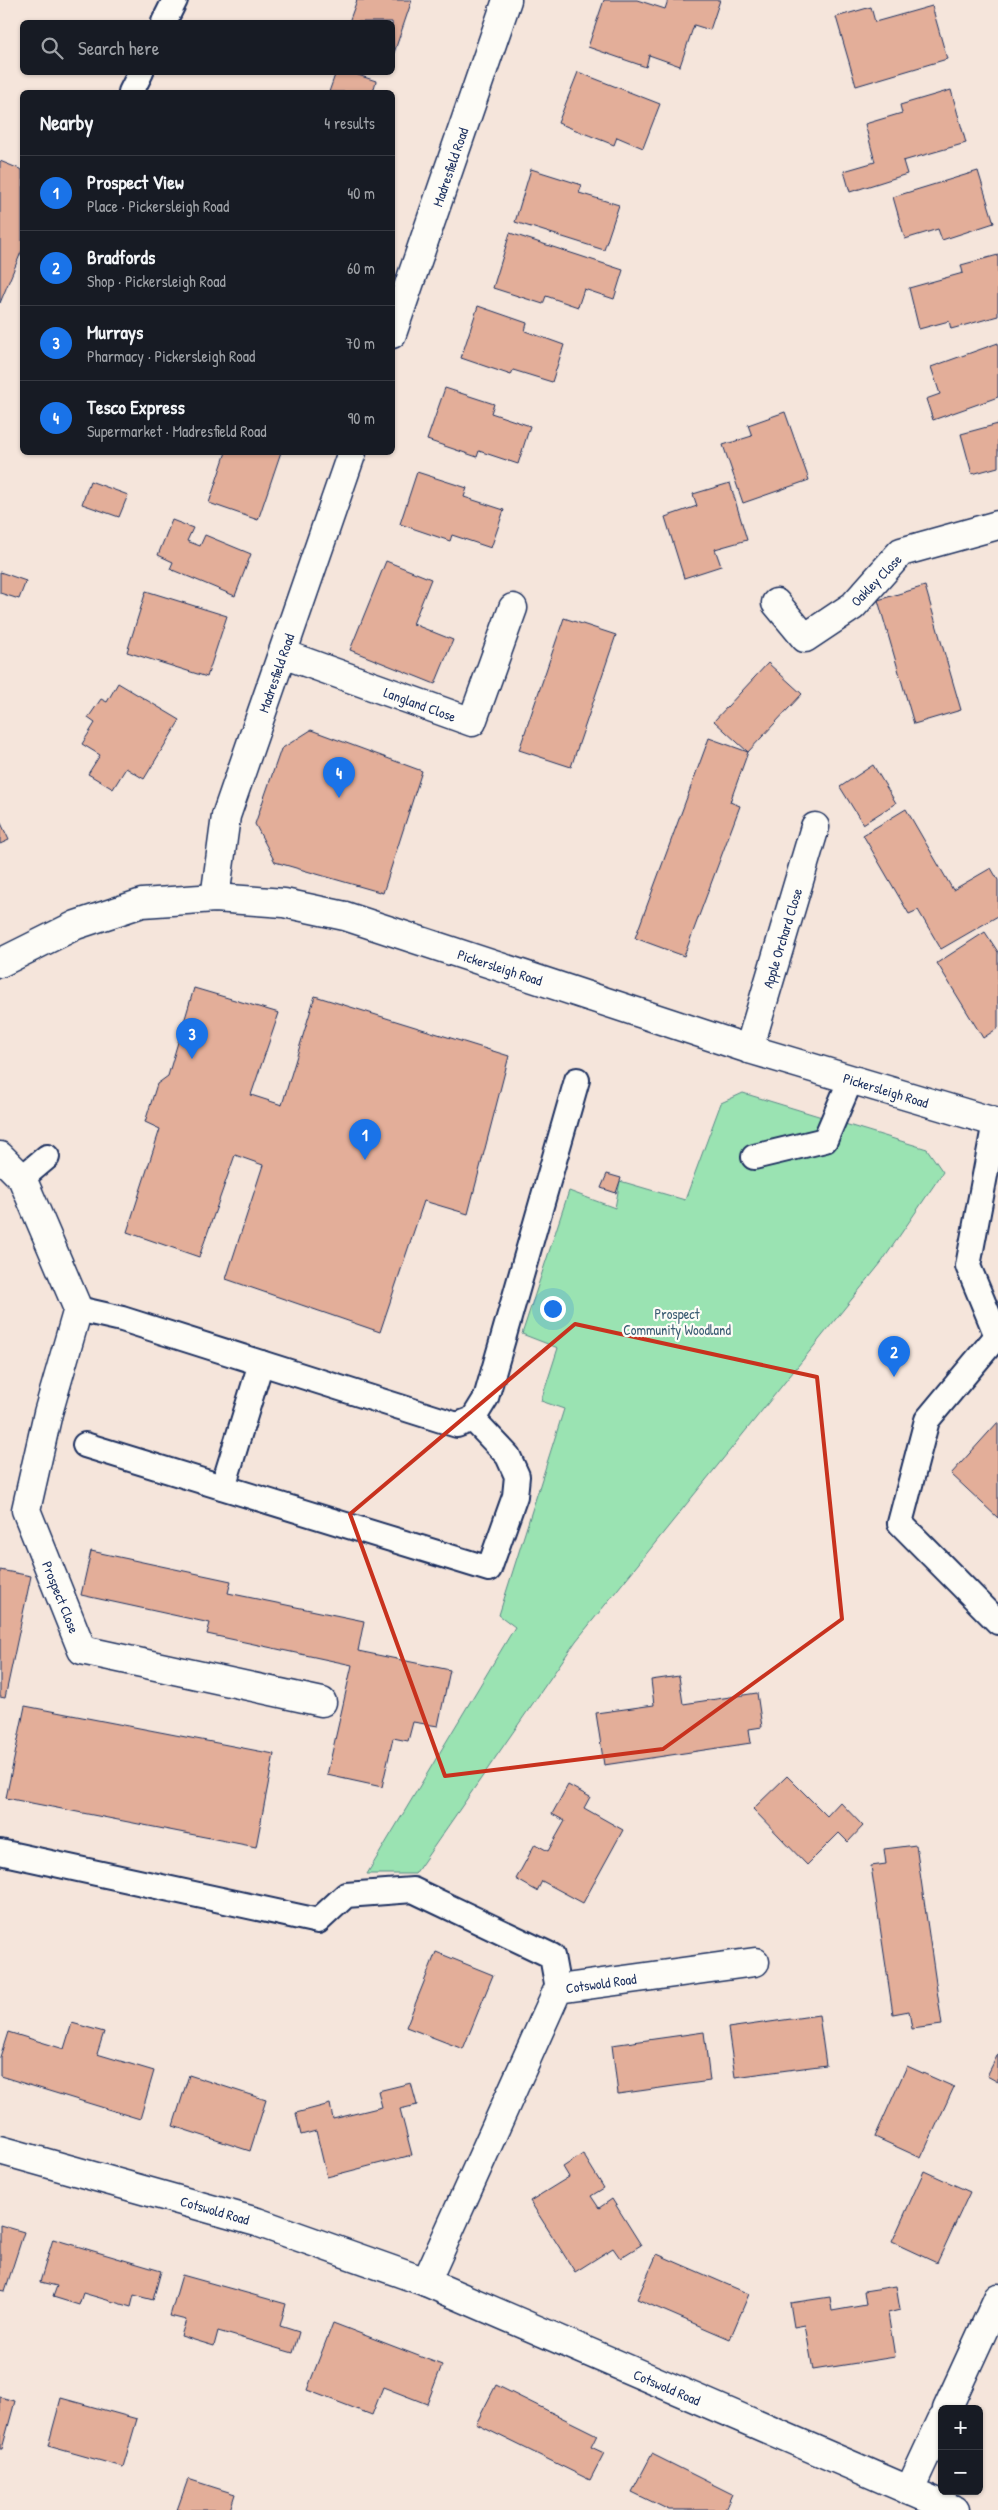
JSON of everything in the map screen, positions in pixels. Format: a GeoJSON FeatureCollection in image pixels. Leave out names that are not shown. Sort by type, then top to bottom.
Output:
{"type":"FeatureCollection","features":[{"type":"Feature","properties":{"kind":"street","name":"Madresfield Road"},"geometry":{"type":"LineString","coordinates":[[395,325],[507,0]]}},
{"type":"Feature","properties":{"kind":"street","name":"Madresfield Road"},"geometry":{"type":"LineString","coordinates":[[216,898],[226,816],[351,455]]}},
{"type":"Feature","properties":{"kind":"street","name":"Oakley Close"},"geometry":{"type":"LineString","coordinates":[[776,603],[805,638],[853,606],[901,552],[998,525]]}},
{"type":"Feature","properties":{"kind":"street","name":"Langland Close"},"geometry":{"type":"LineString","coordinates":[[283,654],[472,722],[513,608]]}},
{"type":"Feature","properties":{"kind":"street","name":"Apple Orchard Close"},"geometry":{"type":"LineString","coordinates":[[749,1049],[815,828]]}},
{"type":"Feature","properties":{"kind":"street","name":"Pickersleigh Road"},"geometry":{"type":"LineString","coordinates":[[0,963],[76,925],[142,903],[216,898],[284,903],[345,916],[749,1049],[996,1123]]}},
{"type":"Feature","properties":{"kind":"street"},"geometry":{"type":"LineString","coordinates":[[0,1156],[22,1178],[78,1309]]}},
{"type":"Feature","properties":{"kind":"street","name":"Prospect Close"},"geometry":{"type":"LineString","coordinates":[[78,1309],[48,1413],[26,1510],[82,1650],[322,1702]]}},
{"type":"Feature","properties":{"kind":"street","name":"Cotswold Road"},"geometry":{"type":"LineString","coordinates":[[426,2282],[558,1989],[755,1962]]}},
{"type":"Feature","properties":{"kind":"street","name":"Cotswold Road"},"geometry":{"type":"LineString","coordinates":[[0,2150],[257,2222],[426,2282],[955,2510]]}},
{"type":"Feature","properties":{"kind":"street"},"geometry":{"type":"LineString","coordinates":[[949,2405],[998,2298]]}},
{"type":"Feature","properties":{"kind":"street"},"geometry":{"type":"LineString","coordinates":[[909,2491],[938,2429]]}},
{"type":"Feature","properties":{"kind":"lane"},"geometry":{"type":"LineString","coordinates":[[165,20],[175,0]]}},
{"type":"Feature","properties":{"kind":"lane"},"geometry":{"type":"LineString","coordinates":[[132,90],[140,75]]}},
{"type":"Feature","properties":{"kind":"lane"},"geometry":{"type":"LineString","coordinates":[[754,1157],[825,1140],[851,1079]]}},
{"type":"Feature","properties":{"kind":"lane"},"geometry":{"type":"LineString","coordinates":[[78,1309],[122,1319],[457,1425],[474,1419],[486,1398],[578,1080]]}},
{"type":"Feature","properties":{"kind":"lane"},"geometry":{"type":"LineString","coordinates":[[996,1123],[968,1266],[997,1335],[927,1420],[900,1523],[998,1622]]}},
{"type":"Feature","properties":{"kind":"lane"},"geometry":{"type":"LineString","coordinates":[[22,1178],[47,1157]]}},
{"type":"Feature","properties":{"kind":"lane"},"geometry":{"type":"LineString","coordinates":[[223,1487],[262,1363]]}},
{"type":"Feature","properties":{"kind":"lane"},"geometry":{"type":"LineString","coordinates":[[85,1445],[490,1569],[515,1496],[517,1476],[508,1456],[474,1419]]}},
{"type":"Feature","properties":{"kind":"lane"},"geometry":{"type":"LineString","coordinates":[[0,1852],[318,1921],[346,1895],[413,1890],[552,1956],[558,1989]]}},
{"type":"Feature","properties":{"kind":"highlighted area"},"geometry":{"type":"Polygon","coordinates":[[[575,1324],[817,1377],[842,1619],[663,1749],[445,1776],[350,1514],[575,1324]]]}},
{"type":"Feature","properties":{"kind":"green space","name":"Prospect Community Woodland"},"geometry":{"type":"Polygon","coordinates":[[[743,1093],[927,1149],[943,1172],[881,1263],[576,1641],[415,1874],[367,1874],[515,1627],[499,1615],[564,1409],[541,1401],[558,1348],[522,1334],[569,1191],[615,1208],[620,1181],[685,1200],[721,1103],[743,1093]]]}},
{"type":"Feature","properties":{"kind":"building"},"geometry":{"type":"Polygon","coordinates":[[[357,0],[412,0],[395,50],[395,20],[350,20],[357,0]]]}},
{"type":"Feature","properties":{"kind":"building"},"geometry":{"type":"Polygon","coordinates":[[[604,0],[637,0],[665,9],[668,0],[720,0],[710,30],[694,25],[680,66],[649,55],[646,67],[588,47],[604,0]]]}},
{"type":"Feature","properties":{"kind":"building"},"geometry":{"type":"Polygon","coordinates":[[[932,6],[947,59],[856,86],[836,17],[871,7],[875,22],[932,6]]]}},
{"type":"Feature","properties":{"kind":"building"},"geometry":{"type":"Polygon","coordinates":[[[578,72],[660,104],[643,148],[617,137],[614,145],[558,123],[578,72]]]}},
{"type":"Feature","properties":{"kind":"building"},"geometry":{"type":"Polygon","coordinates":[[[335,75],[358,75],[376,81],[374,90],[330,90],[335,75]]]}},
{"type":"Feature","properties":{"kind":"building"},"geometry":{"type":"Polygon","coordinates":[[[951,90],[966,143],[903,161],[907,174],[850,192],[844,171],[875,162],[865,124],[902,113],[900,105],[951,90]]]}},
{"type":"Feature","properties":{"kind":"building"},"geometry":{"type":"Polygon","coordinates":[[[0,161],[20,169],[20,255],[0,303],[0,161]]]}},
{"type":"Feature","properties":{"kind":"building"},"geometry":{"type":"Polygon","coordinates":[[[531,169],[582,185],[579,193],[619,205],[604,250],[515,222],[531,169]]]}},
{"type":"Feature","properties":{"kind":"building"},"geometry":{"type":"Polygon","coordinates":[[[978,171],[994,223],[942,240],[938,229],[905,239],[893,197],[978,171]]]}},
{"type":"Feature","properties":{"kind":"building"},"geometry":{"type":"Polygon","coordinates":[[[510,233],[623,270],[614,299],[584,289],[578,307],[546,296],[543,304],[493,288],[510,233]]]}},
{"type":"Feature","properties":{"kind":"building"},"geometry":{"type":"Polygon","coordinates":[[[998,255],[998,316],[951,329],[949,321],[919,329],[909,288],[963,273],[961,265],[998,255]]]}},
{"type":"Feature","properties":{"kind":"building"},"geometry":{"type":"Polygon","coordinates":[[[478,306],[527,323],[525,331],[564,345],[552,382],[513,370],[511,375],[461,358],[478,306]]]}},
{"type":"Feature","properties":{"kind":"building"},"geometry":{"type":"Polygon","coordinates":[[[998,343],[998,397],[933,420],[926,399],[940,394],[931,367],[998,343]]]}},
{"type":"Feature","properties":{"kind":"building"},"geometry":{"type":"Polygon","coordinates":[[[445,388],[494,404],[491,413],[530,426],[518,464],[479,451],[477,457],[427,440],[445,388]]]}},
{"type":"Feature","properties":{"kind":"building"},"geometry":{"type":"Polygon","coordinates":[[[785,412],[809,480],[743,503],[723,445],[752,436],[748,425],[785,412]]]}},
{"type":"Feature","properties":{"kind":"building"},"geometry":{"type":"Polygon","coordinates":[[[998,424],[998,467],[972,474],[961,434],[998,424]]]}},
{"type":"Feature","properties":{"kind":"building"},"geometry":{"type":"Polygon","coordinates":[[[225,455],[280,455],[258,520],[209,503],[225,455]]]}},
{"type":"Feature","properties":{"kind":"building"},"geometry":{"type":"Polygon","coordinates":[[[417,472],[467,488],[464,497],[504,510],[491,548],[452,535],[450,541],[400,524],[417,472]]]}},
{"type":"Feature","properties":{"kind":"building"},"geometry":{"type":"Polygon","coordinates":[[[90,481],[128,495],[119,517],[82,504],[90,481]]]}},
{"type":"Feature","properties":{"kind":"building"},"geometry":{"type":"Polygon","coordinates":[[[730,483],[747,540],[715,549],[721,566],[684,578],[665,517],[697,506],[693,494],[730,483]]]}},
{"type":"Feature","properties":{"kind":"building"},"geometry":{"type":"Polygon","coordinates":[[[172,520],[193,528],[187,541],[200,546],[205,535],[251,554],[235,596],[170,569],[173,562],[158,555],[172,520]]]}},
{"type":"Feature","properties":{"kind":"building"},"geometry":{"type":"Polygon","coordinates":[[[386,561],[431,579],[413,624],[453,640],[435,684],[350,650],[386,561]]]}},
{"type":"Feature","properties":{"kind":"building"},"geometry":{"type":"Polygon","coordinates":[[[0,572],[26,581],[19,599],[0,593],[0,572]]]}},
{"type":"Feature","properties":{"kind":"building"},"geometry":{"type":"Polygon","coordinates":[[[925,586],[961,710],[914,724],[878,600],[925,586]]]}},
{"type":"Feature","properties":{"kind":"building"},"geometry":{"type":"Polygon","coordinates":[[[146,591],[227,616],[207,677],[127,652],[146,591]]]}},
{"type":"Feature","properties":{"kind":"building"},"geometry":{"type":"Polygon","coordinates":[[[564,618],[616,635],[571,767],[519,750],[564,618]]]}},
{"type":"Feature","properties":{"kind":"building"},"geometry":{"type":"Polygon","coordinates":[[[768,663],[802,694],[748,752],[714,721],[768,663]]]}},
{"type":"Feature","properties":{"kind":"building"},"geometry":{"type":"Polygon","coordinates":[[[118,683],[180,720],[144,779],[126,768],[113,789],[88,774],[100,755],[82,744],[95,723],[88,718],[101,699],[107,702],[118,683]]]}},
{"type":"Feature","properties":{"kind":"building"},"geometry":{"type":"Polygon","coordinates":[[[311,730],[422,771],[383,893],[275,862],[255,824],[281,749],[311,730]]]}},
{"type":"Feature","properties":{"kind":"building"},"geometry":{"type":"Polygon","coordinates":[[[709,738],[748,752],[730,802],[740,806],[684,956],[635,938],[709,738]]]}},
{"type":"Feature","properties":{"kind":"building"},"geometry":{"type":"Polygon","coordinates":[[[873,765],[896,803],[863,824],[840,787],[873,765]]]}},
{"type":"Feature","properties":{"kind":"building"},"geometry":{"type":"Polygon","coordinates":[[[906,809],[953,890],[991,868],[998,880],[998,916],[941,949],[918,910],[909,914],[863,835],[906,809]]]}},
{"type":"Feature","properties":{"kind":"building"},"geometry":{"type":"Polygon","coordinates":[[[0,821],[9,840],[0,844],[0,821]]]}},
{"type":"Feature","properties":{"kind":"building"},"geometry":{"type":"Polygon","coordinates":[[[985,932],[998,952],[998,1028],[983,1038],[937,963],[985,932]]]}},
{"type":"Feature","properties":{"kind":"building"},"geometry":{"type":"Polygon","coordinates":[[[194,988],[279,1013],[251,1095],[282,1105],[315,996],[509,1056],[468,1214],[424,1201],[380,1332],[226,1279],[263,1165],[235,1155],[199,1257],[127,1232],[160,1129],[145,1122],[157,1084],[168,1076],[194,988]]]}},
{"type":"Feature","properties":{"kind":"building"},"geometry":{"type":"Polygon","coordinates":[[[607,1174],[621,1178],[616,1193],[601,1188],[607,1174]]]}},
{"type":"Feature","properties":{"kind":"building"},"geometry":{"type":"Polygon","coordinates":[[[998,1422],[998,1518],[951,1474],[998,1422]]]}},
{"type":"Feature","properties":{"kind":"building"},"geometry":{"type":"Polygon","coordinates":[[[91,1551],[231,1581],[228,1593],[364,1621],[358,1651],[450,1670],[438,1726],[413,1722],[408,1741],[393,1738],[382,1787],[327,1775],[352,1665],[207,1634],[210,1623],[81,1595],[91,1551]]]}},
{"type":"Feature","properties":{"kind":"building"},"geometry":{"type":"Polygon","coordinates":[[[0,1570],[31,1576],[5,1698],[0,1697],[0,1570]]]}},
{"type":"Feature","properties":{"kind":"building"},"geometry":{"type":"Polygon","coordinates":[[[679,1676],[683,1704],[757,1693],[762,1727],[749,1729],[751,1743],[604,1765],[596,1713],[654,1705],[651,1680],[679,1676]]]}},
{"type":"Feature","properties":{"kind":"building"},"geometry":{"type":"Polygon","coordinates":[[[25,1706],[274,1754],[256,1847],[6,1798],[25,1706]]]}},
{"type":"Feature","properties":{"kind":"building"},"geometry":{"type":"Polygon","coordinates":[[[787,1776],[827,1816],[840,1802],[863,1826],[848,1842],[839,1833],[807,1865],[753,1809],[787,1776]]]}},
{"type":"Feature","properties":{"kind":"building"},"geometry":{"type":"Polygon","coordinates":[[[568,1785],[590,1797],[584,1808],[623,1830],[583,1903],[542,1881],[537,1891],[516,1879],[535,1844],[548,1851],[565,1821],[552,1814],[568,1785]]]}},
{"type":"Feature","properties":{"kind":"building"},"geometry":{"type":"Polygon","coordinates":[[[916,1845],[942,2025],[912,2029],[909,2011],[893,2014],[871,1866],[886,1864],[884,1849],[916,1845]]]}},
{"type":"Feature","properties":{"kind":"building"},"geometry":{"type":"Polygon","coordinates":[[[436,1952],[493,1975],[463,2049],[406,2027],[436,1952]]]}},
{"type":"Feature","properties":{"kind":"building"},"geometry":{"type":"Polygon","coordinates":[[[819,2015],[826,2065],[735,2077],[728,2028],[819,2015]]]}},
{"type":"Feature","properties":{"kind":"building"},"geometry":{"type":"Polygon","coordinates":[[[72,2023],[104,2032],[97,2054],[154,2071],[140,2119],[0,2076],[0,2057],[8,2032],[64,2049],[72,2023]]]}},
{"type":"Feature","properties":{"kind":"building"},"geometry":{"type":"Polygon","coordinates":[[[704,2032],[710,2081],[618,2094],[612,2045],[704,2032]]]}},
{"type":"Feature","properties":{"kind":"building"},"geometry":{"type":"Polygon","coordinates":[[[998,2054],[998,2082],[987,2076],[998,2054]]]}},
{"type":"Feature","properties":{"kind":"building"},"geometry":{"type":"Polygon","coordinates":[[[907,2066],[954,2087],[921,2158],[875,2137],[907,2066]]]}},
{"type":"Feature","properties":{"kind":"building"},"geometry":{"type":"Polygon","coordinates":[[[189,2075],[266,2100],[250,2151],[173,2126],[189,2075]]]}},
{"type":"Feature","properties":{"kind":"building"},"geometry":{"type":"Polygon","coordinates":[[[411,2083],[417,2105],[400,2109],[412,2155],[327,2177],[316,2131],[301,2135],[296,2113],[330,2104],[333,2119],[382,2107],[378,2091],[411,2083]]]}},
{"type":"Feature","properties":{"kind":"building"},"geometry":{"type":"Polygon","coordinates":[[[583,2154],[604,2188],[591,2196],[599,2208],[612,2199],[641,2245],[620,2258],[613,2248],[575,2272],[530,2201],[569,2177],[563,2167],[583,2154]]]}},
{"type":"Feature","properties":{"kind":"building"},"geometry":{"type":"Polygon","coordinates":[[[924,2171],[970,2192],[937,2263],[892,2242],[924,2171]]]}},
{"type":"Feature","properties":{"kind":"building"},"geometry":{"type":"Polygon","coordinates":[[[0,2225],[24,2232],[5,2291],[0,2290],[0,2225]]]}},
{"type":"Feature","properties":{"kind":"building"},"geometry":{"type":"Polygon","coordinates":[[[53,2239],[161,2271],[153,2300],[134,2295],[131,2307],[83,2293],[79,2305],[53,2297],[57,2286],[40,2282],[53,2239]]]}},
{"type":"Feature","properties":{"kind":"building"},"geometry":{"type":"Polygon","coordinates":[[[657,2254],[749,2294],[730,2339],[637,2299],[657,2254]]]}},
{"type":"Feature","properties":{"kind":"building"},"geometry":{"type":"Polygon","coordinates":[[[182,2275],[286,2304],[280,2326],[299,2332],[293,2353],[218,2331],[214,2346],[181,2336],[186,2320],[170,2316],[182,2275]]]}},
{"type":"Feature","properties":{"kind":"building"},"geometry":{"type":"Polygon","coordinates":[[[896,2286],[900,2310],[888,2313],[895,2357],[813,2370],[805,2325],[794,2327],[790,2303],[830,2297],[832,2311],[866,2305],[864,2291],[896,2286]]]}},
{"type":"Feature","properties":{"kind":"building"},"geometry":{"type":"Polygon","coordinates":[[[333,2323],[442,2365],[427,2404],[383,2387],[372,2415],[307,2390],[333,2323]]]}},
{"type":"Feature","properties":{"kind":"building"},"geometry":{"type":"Polygon","coordinates":[[[496,2385],[597,2435],[591,2447],[604,2453],[590,2480],[476,2424],[496,2385]]]}},
{"type":"Feature","properties":{"kind":"building"},"geometry":{"type":"Polygon","coordinates":[[[0,2397],[15,2401],[2,2449],[0,2449],[0,2397]]]}},
{"type":"Feature","properties":{"kind":"building"},"geometry":{"type":"Polygon","coordinates":[[[61,2398],[137,2419],[123,2467],[48,2446],[61,2398]]]}},
{"type":"Feature","properties":{"kind":"building"},"geometry":{"type":"Polygon","coordinates":[[[652,2454],[732,2494],[725,2510],[669,2510],[632,2492],[652,2454]]]}},
{"type":"Feature","properties":{"kind":"building"},"geometry":{"type":"Polygon","coordinates":[[[188,2479],[235,2494],[230,2510],[177,2510],[188,2479]]]}},
{"type":"Feature","properties":{"kind":"place","name":"Tesco Express"},"geometry":{"type":"Point","coordinates":[339,798]}},
{"type":"Feature","properties":{"kind":"place","name":"Murrays"},"geometry":{"type":"Point","coordinates":[192,1059]}},
{"type":"Feature","properties":{"kind":"place","name":"Prospect View"},"geometry":{"type":"Point","coordinates":[365,1160]}},
{"type":"Feature","properties":{"kind":"place","name":"Bradfords"},"geometry":{"type":"Point","coordinates":[894,1377]}}]}
